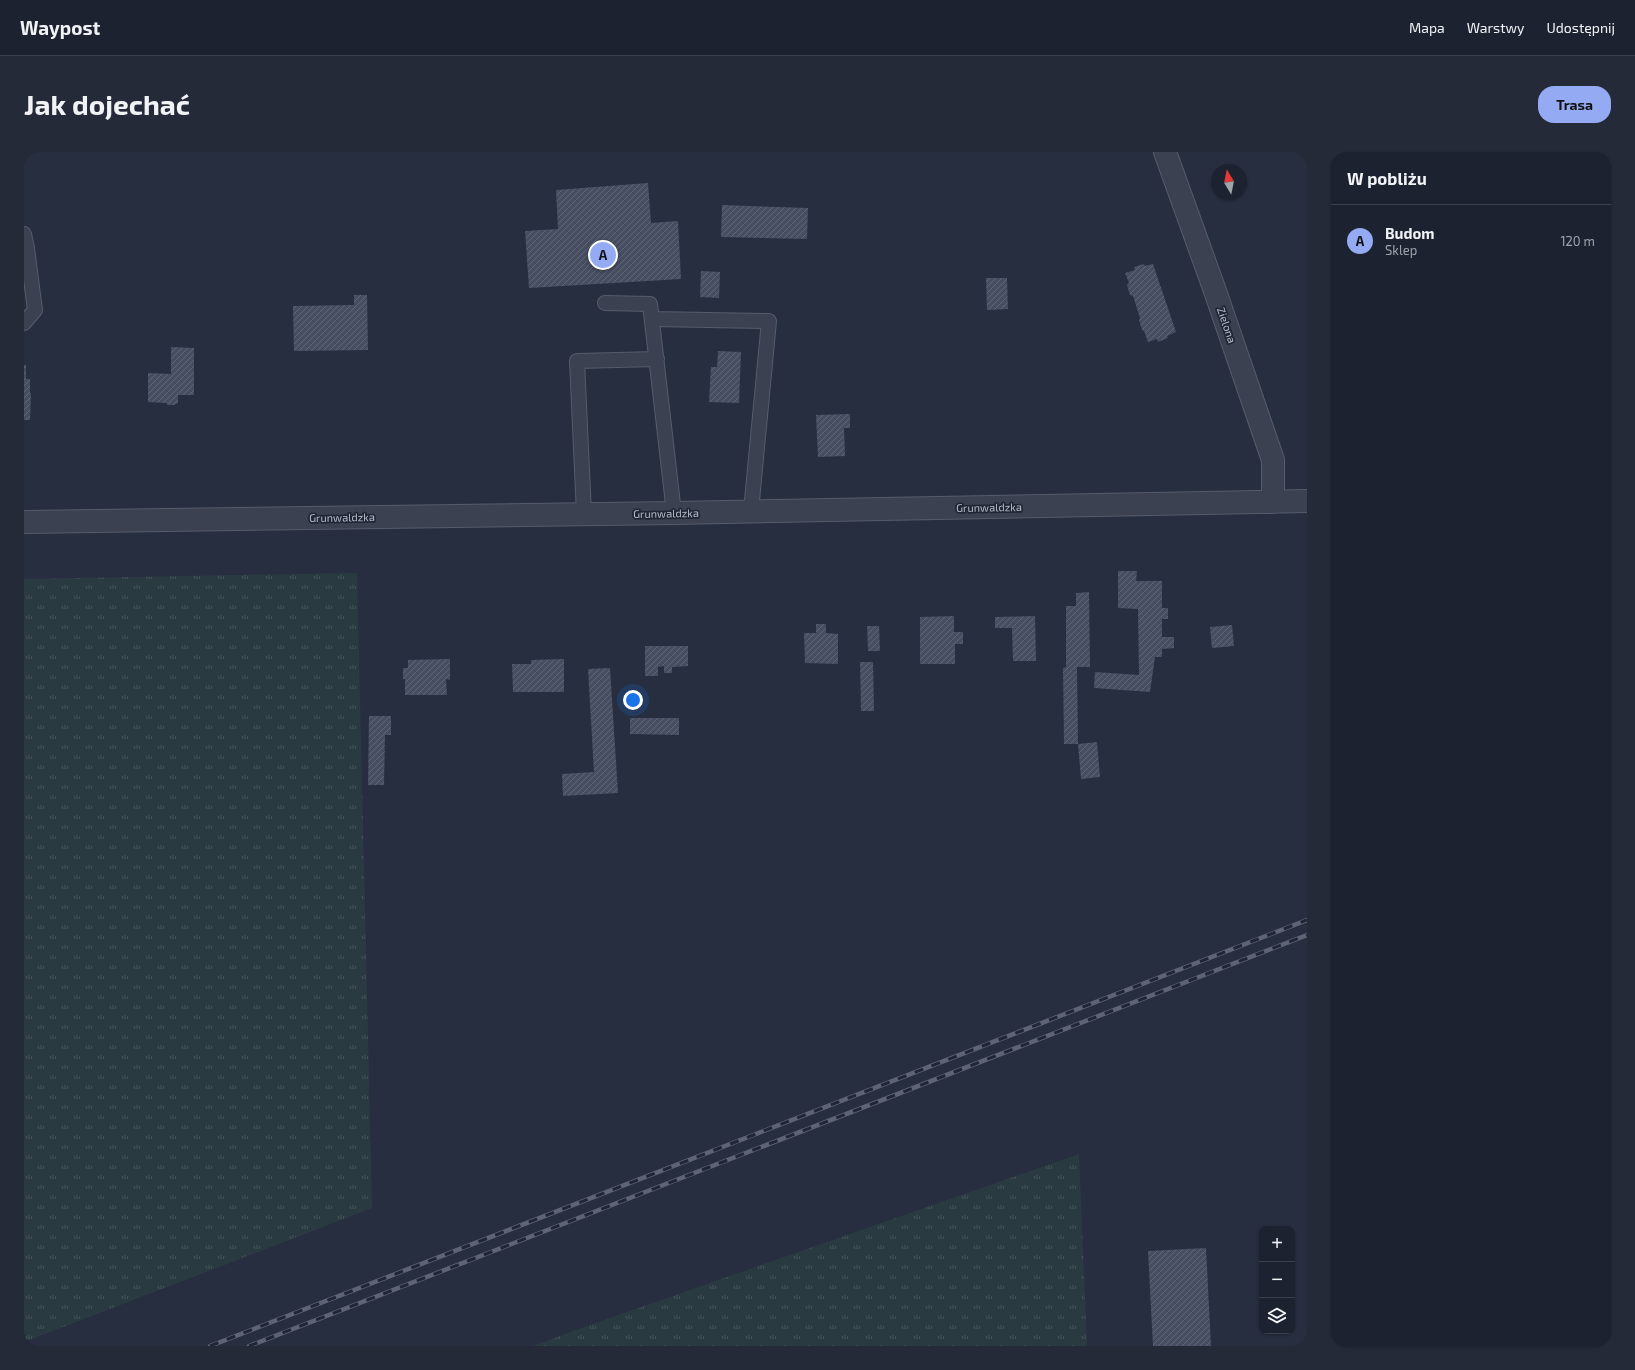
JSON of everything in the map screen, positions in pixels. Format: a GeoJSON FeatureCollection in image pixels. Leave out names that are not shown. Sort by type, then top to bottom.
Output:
{"type":"FeatureCollection","features":[{"type":"Feature","properties":{"kind":"street","name":"Zielona"},"geometry":{"type":"LineString","coordinates":[[1165,152],[1214,288],[1273,460],[1273,502]]}},
{"type":"Feature","properties":{"kind":"street","name":"Grunwaldzka"},"geometry":{"type":"LineString","coordinates":[[24,522],[674,513],[1307,501]]}},
{"type":"Feature","properties":{"kind":"lane"},"geometry":{"type":"LineString","coordinates":[[24,234],[28,248],[36,310],[24,323]]}},
{"type":"Feature","properties":{"kind":"lane"},"geometry":{"type":"LineString","coordinates":[[605,303],[650,304],[674,513]]}},
{"type":"Feature","properties":{"kind":"lane"},"geometry":{"type":"LineString","coordinates":[[652,319],[769,321],[751,511]]}},
{"type":"Feature","properties":{"kind":"lane"},"geometry":{"type":"LineString","coordinates":[[584,514],[577,361],[657,358]]}},
{"type":"Feature","properties":{"kind":"green space"},"geometry":{"type":"Polygon","coordinates":[[[357,573],[372,1208],[24,1342],[24,579],[357,573]]]}},
{"type":"Feature","properties":{"kind":"green space"},"geometry":{"type":"Polygon","coordinates":[[[1079,1154],[1087,1346],[533,1346],[587,1326],[1079,1154]]]}},
{"type":"Feature","properties":{"kind":"building"},"geometry":{"type":"Polygon","coordinates":[[[648,183],[651,223],[678,221],[681,279],[529,288],[525,231],[558,229],[556,190],[648,183]]]}},
{"type":"Feature","properties":{"kind":"building"},"geometry":{"type":"Polygon","coordinates":[[[722,205],[808,208],[807,239],[721,237],[722,205]]]}},
{"type":"Feature","properties":{"kind":"building"},"geometry":{"type":"Polygon","coordinates":[[[1144,264],[1145,266],[1153,264],[1176,332],[1167,336],[1168,338],[1158,342],[1157,339],[1148,342],[1144,331],[1142,330],[1133,296],[1130,295],[1127,285],[1129,283],[1125,273],[1135,270],[1134,267],[1144,264]]]}},
{"type":"Feature","properties":{"kind":"building"},"geometry":{"type":"Polygon","coordinates":[[[701,271],[720,272],[719,298],[700,297],[701,271]]]}},
{"type":"Feature","properties":{"kind":"building"},"geometry":{"type":"Polygon","coordinates":[[[986,278],[1007,278],[1008,309],[987,310],[986,278]]]}},
{"type":"Feature","properties":{"kind":"building"},"geometry":{"type":"Polygon","coordinates":[[[354,295],[367,295],[368,350],[294,351],[293,306],[354,305],[354,295]]]}},
{"type":"Feature","properties":{"kind":"building"},"geometry":{"type":"Polygon","coordinates":[[[171,347],[194,348],[194,395],[178,395],[178,403],[174,405],[148,402],[148,373],[171,374],[171,347]]]}},
{"type":"Feature","properties":{"kind":"building"},"geometry":{"type":"Polygon","coordinates":[[[718,351],[741,352],[739,403],[709,402],[711,367],[717,367],[718,351]]]}},
{"type":"Feature","properties":{"kind":"building"},"geometry":{"type":"Polygon","coordinates":[[[24,365],[26,365],[26,379],[30,379],[30,420],[24,420],[24,365]]]}},
{"type":"Feature","properties":{"kind":"building"},"geometry":{"type":"Polygon","coordinates":[[[850,414],[850,428],[844,428],[845,456],[818,457],[816,415],[850,414]]]}},
{"type":"Feature","properties":{"kind":"building"},"geometry":{"type":"Polygon","coordinates":[[[1118,571],[1137,571],[1136,581],[1162,581],[1162,608],[1168,608],[1168,619],[1162,619],[1162,637],[1174,637],[1174,648],[1162,649],[1162,657],[1155,657],[1150,692],[1094,688],[1095,672],[1139,675],[1138,609],[1118,608],[1118,571]]]}},
{"type":"Feature","properties":{"kind":"building"},"geometry":{"type":"Polygon","coordinates":[[[1089,592],[1090,667],[1077,667],[1078,744],[1064,744],[1063,668],[1066,667],[1066,606],[1076,606],[1076,593],[1089,592]]]}},
{"type":"Feature","properties":{"kind":"building"},"geometry":{"type":"Polygon","coordinates":[[[954,616],[954,632],[963,632],[963,644],[955,644],[955,664],[920,664],[920,617],[954,616]]]}},
{"type":"Feature","properties":{"kind":"building"},"geometry":{"type":"Polygon","coordinates":[[[1035,616],[1036,661],[1013,661],[1012,628],[995,628],[995,617],[1035,616]]]}},
{"type":"Feature","properties":{"kind":"building"},"geometry":{"type":"Polygon","coordinates":[[[816,624],[826,624],[826,633],[838,634],[838,664],[805,663],[804,633],[816,633],[816,624]]]}},
{"type":"Feature","properties":{"kind":"building"},"geometry":{"type":"Polygon","coordinates":[[[1232,625],[1234,646],[1212,648],[1210,627],[1232,625]]]}},
{"type":"Feature","properties":{"kind":"building"},"geometry":{"type":"Polygon","coordinates":[[[867,626],[879,626],[880,651],[868,651],[867,626]]]}},
{"type":"Feature","properties":{"kind":"building"},"geometry":{"type":"Polygon","coordinates":[[[645,646],[688,646],[688,666],[672,667],[672,673],[664,673],[664,666],[658,667],[658,676],[645,676],[645,646]]]}},
{"type":"Feature","properties":{"kind":"building"},"geometry":{"type":"Polygon","coordinates":[[[450,659],[450,680],[446,679],[447,695],[405,695],[403,668],[408,668],[408,660],[450,659]]]}},
{"type":"Feature","properties":{"kind":"building"},"geometry":{"type":"Polygon","coordinates":[[[564,659],[564,692],[513,692],[512,664],[531,664],[531,660],[564,659]]]}},
{"type":"Feature","properties":{"kind":"building"},"geometry":{"type":"Polygon","coordinates":[[[860,662],[873,662],[874,711],[861,711],[860,662]]]}},
{"type":"Feature","properties":{"kind":"building"},"geometry":{"type":"Polygon","coordinates":[[[610,668],[618,793],[563,796],[562,774],[594,772],[588,669],[610,668]]]}},
{"type":"Feature","properties":{"kind":"building"},"geometry":{"type":"Polygon","coordinates":[[[369,716],[391,716],[391,735],[385,735],[384,785],[368,785],[369,716]]]}},
{"type":"Feature","properties":{"kind":"building"},"geometry":{"type":"Polygon","coordinates":[[[630,718],[679,718],[679,735],[630,734],[630,718]]]}},
{"type":"Feature","properties":{"kind":"building"},"geometry":{"type":"Polygon","coordinates":[[[1097,742],[1100,777],[1081,779],[1078,744],[1097,742]]]}},
{"type":"Feature","properties":{"kind":"building"},"geometry":{"type":"Polygon","coordinates":[[[1206,1248],[1211,1346],[1153,1346],[1148,1251],[1206,1248]]]}},
{"type":"Feature","properties":{"kind":"railway"},"geometry":{"type":"LineString","coordinates":[[210,1346],[1307,920]]}},
{"type":"Feature","properties":{"kind":"railway"},"geometry":{"type":"LineString","coordinates":[[249,1346],[1307,935]]}},
{"type":"Feature","properties":{"kind":"place","name":"Budom"},"geometry":{"type":"Point","coordinates":[603,255]}}]}
